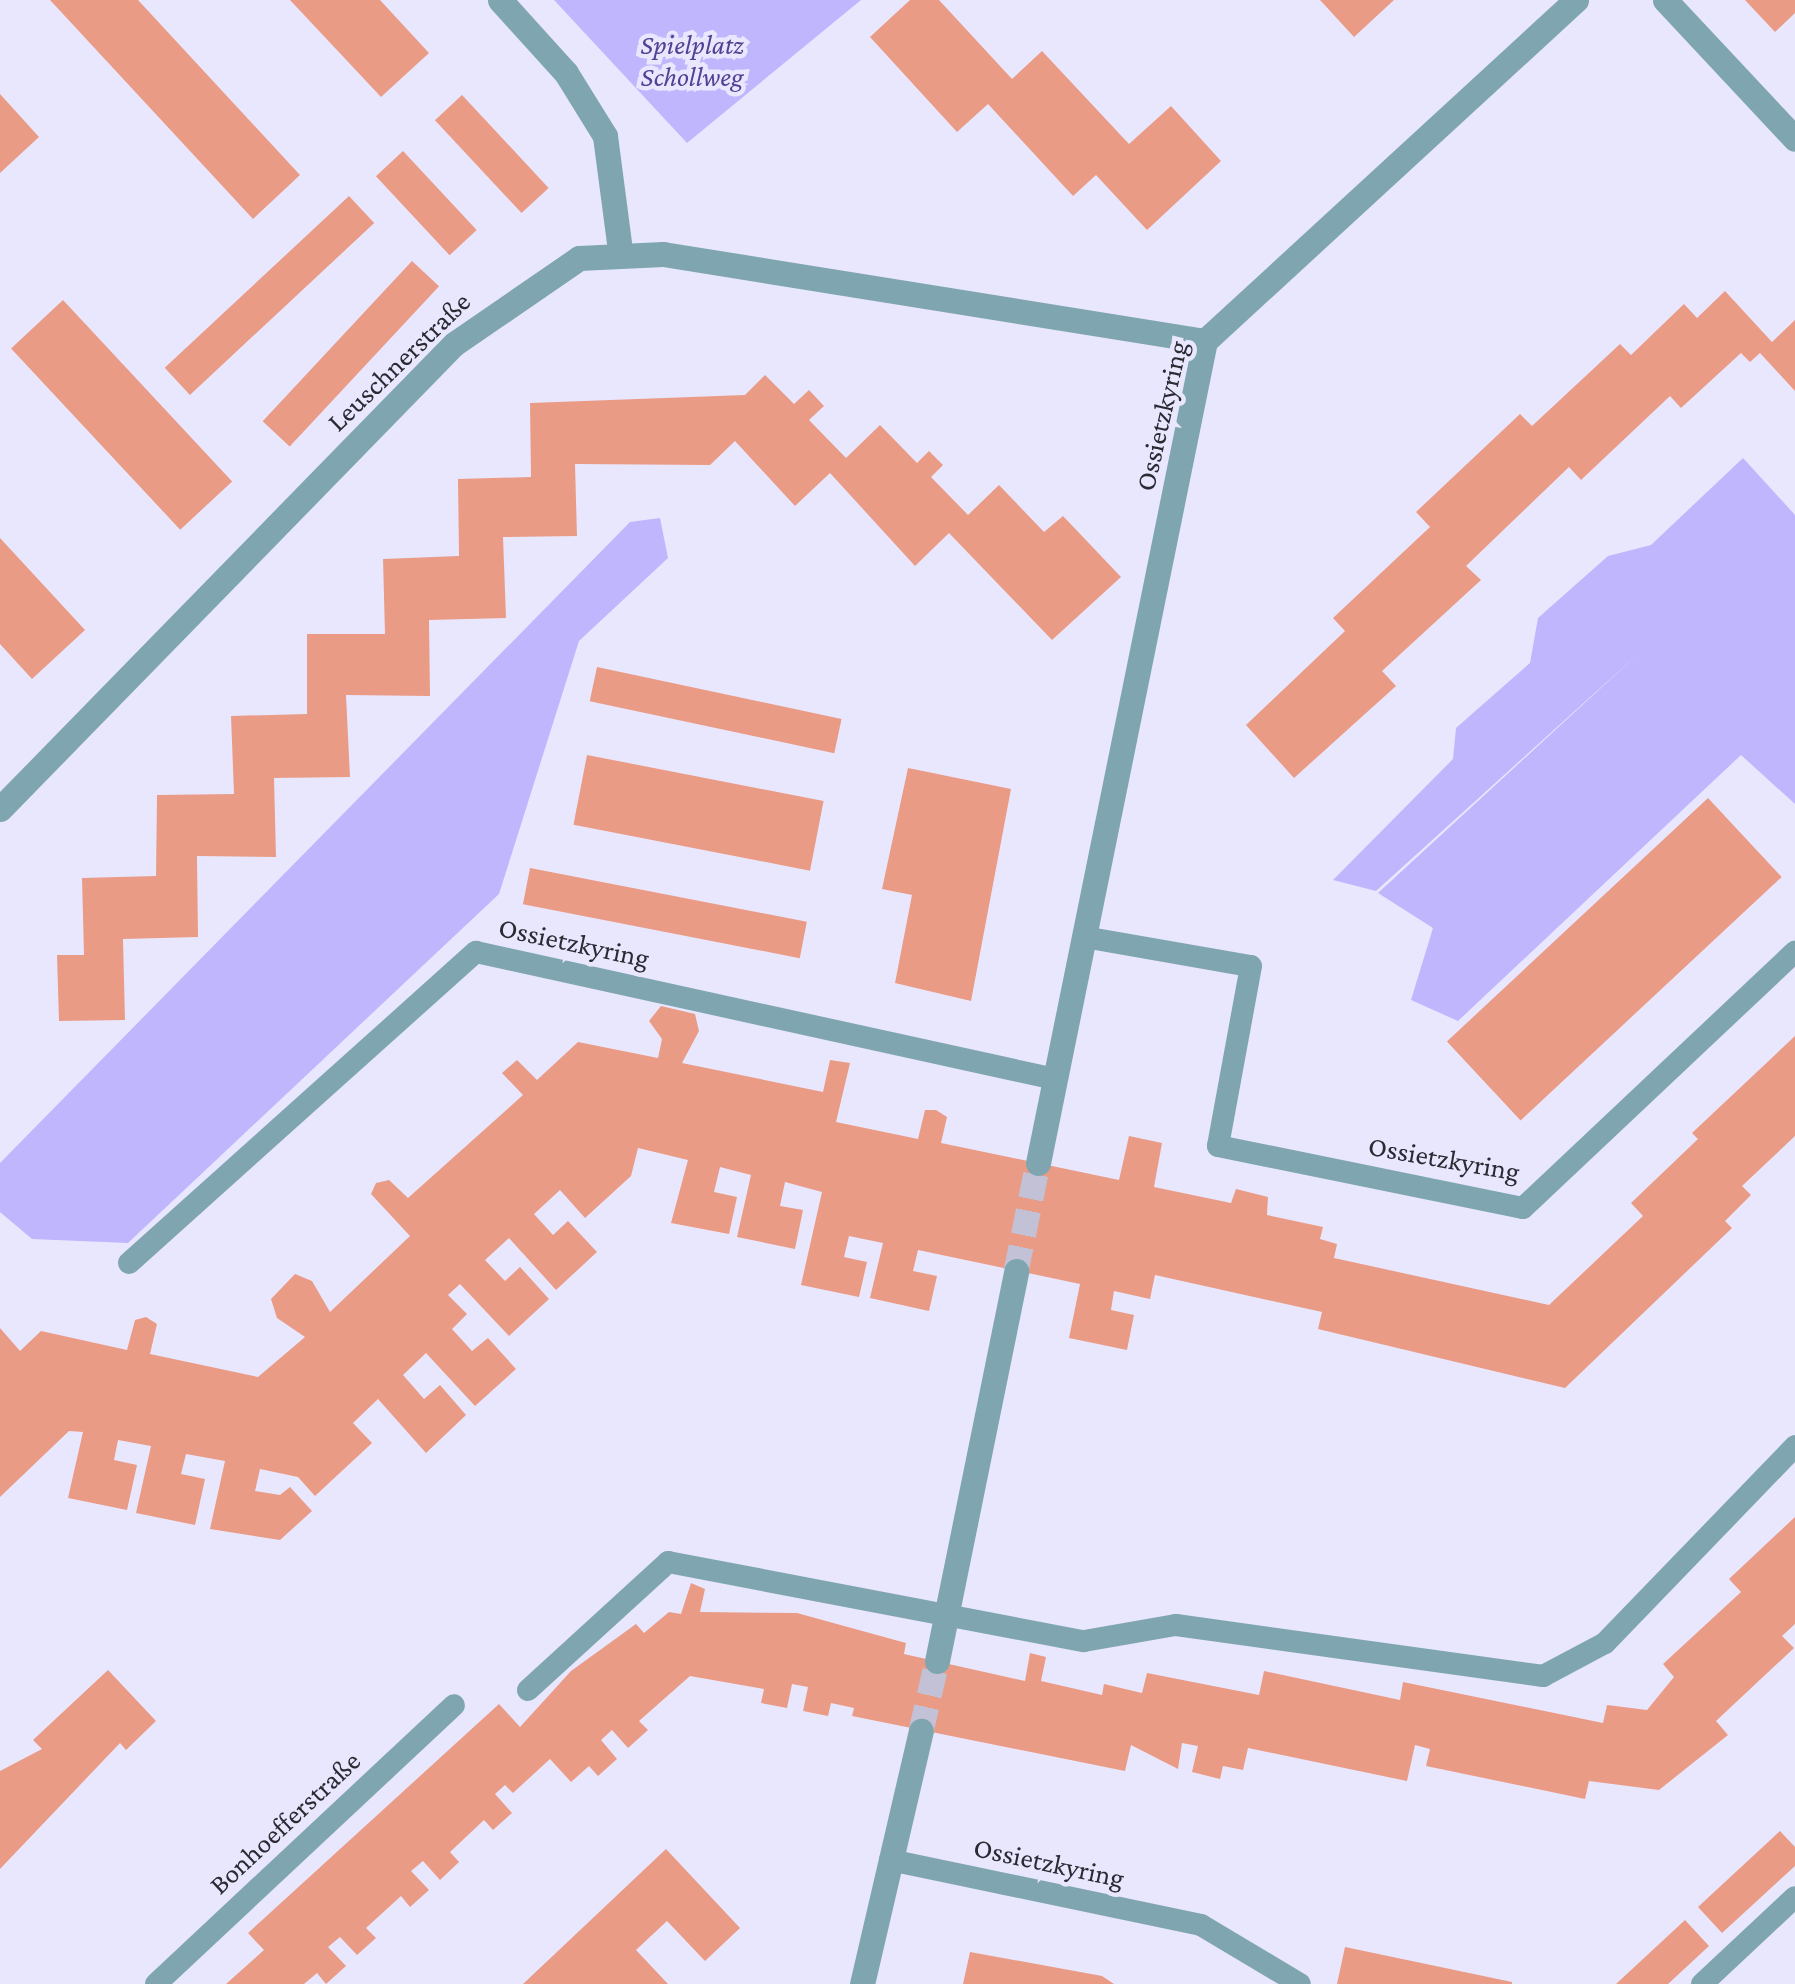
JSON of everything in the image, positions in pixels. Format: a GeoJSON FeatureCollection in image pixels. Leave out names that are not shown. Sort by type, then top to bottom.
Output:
{"type":"FeatureCollection","features":[{"type":"Feature","properties":{"kind":"street"},"geometry":{"type":"LineString","coordinates":[[500,0],[566,73],[604,136],[620,250]]}},
{"type":"Feature","properties":{"kind":"street","name":"Ossietzkyring"},"geometry":{"type":"LineString","coordinates":[[1038,1163],[1204,341],[1576,0]]}},
{"type":"Feature","properties":{"kind":"street"},"geometry":{"type":"LineString","coordinates":[[1665,0],[1795,139]]}},
{"type":"Feature","properties":{"kind":"street","name":"Leuschnerstraße"},"geometry":{"type":"LineString","coordinates":[[0,810],[454,344],[529,286],[579,258],[620,250],[1204,341]]}},
{"type":"Feature","properties":{"kind":"street"},"geometry":{"type":"LineString","coordinates":[[937,1662],[1016,1271]]}},
{"type":"Feature","properties":{"kind":"street"},"geometry":{"type":"LineString","coordinates":[[862,1984],[922,1731]]}},
{"type":"Feature","properties":{"kind":"lane","name":"Ossietzkyring"},"geometry":{"type":"LineString","coordinates":[[1084,936],[1251,966],[1218,1146],[1523,1208],[1795,952]]}},
{"type":"Feature","properties":{"kind":"lane","name":"Ossietzkyring"},"geometry":{"type":"LineString","coordinates":[[129,1263],[476,952],[1055,1079]]}},
{"type":"Feature","properties":{"kind":"lane"},"geometry":{"type":"LineString","coordinates":[[528,1690],[668,1562],[948,1611],[1084,1641],[1176,1625],[1544,1676],[1605,1642],[1795,1446]]}},
{"type":"Feature","properties":{"kind":"lane","name":"Bonhoefferstraße"},"geometry":{"type":"LineString","coordinates":[[156,1984],[454,1706]]}},
{"type":"Feature","properties":{"kind":"lane","name":"Ossietzkyring"},"geometry":{"type":"LineString","coordinates":[[890,1860],[1201,1924],[1300,1984]]}},
{"type":"Feature","properties":{"kind":"lane"},"geometry":{"type":"LineString","coordinates":[[1702,1984],[1795,1897]]}},
{"type":"Feature","properties":{"kind":"green space","name":"Spielplatz Schollweg"},"geometry":{"type":"Polygon","coordinates":[[[554,0],[861,0],[687,143],[554,0]]]}},
{"type":"Feature","properties":{"kind":"green space"},"geometry":{"type":"Polygon","coordinates":[[[1743,458],[1795,515],[1795,804],[1741,755],[1458,1021],[1411,1000],[1433,928],[1378,893],[1640,652],[1376,891],[1333,880],[1453,759],[1456,728],[1530,663],[1538,618],[1608,556],[1651,545],[1743,458]]]}},
{"type":"Feature","properties":{"kind":"green space"},"geometry":{"type":"Polygon","coordinates":[[[660,518],[668,558],[579,641],[499,894],[128,1243],[32,1239],[0,1212],[0,1163],[630,522],[660,518]]]}},
{"type":"Feature","properties":{"kind":"building"},"geometry":{"type":"Polygon","coordinates":[[[50,0],[138,0],[300,175],[253,219],[50,0]]]}},
{"type":"Feature","properties":{"kind":"building"},"geometry":{"type":"Polygon","coordinates":[[[290,0],[380,0],[429,53],[381,97],[290,0]]]}},
{"type":"Feature","properties":{"kind":"building"},"geometry":{"type":"Polygon","coordinates":[[[910,0],[939,0],[1012,79],[1042,51],[1129,144],[1171,106],[1221,161],[1147,230],[1096,175],[1073,196],[988,104],[957,132],[870,37],[910,0]]]}},
{"type":"Feature","properties":{"kind":"building"},"geometry":{"type":"Polygon","coordinates":[[[1320,0],[1394,0],[1354,37],[1320,0]]]}},
{"type":"Feature","properties":{"kind":"building"},"geometry":{"type":"Polygon","coordinates":[[[1745,0],[1795,0],[1795,13],[1775,32],[1745,0]]]}},
{"type":"Feature","properties":{"kind":"building"},"geometry":{"type":"Polygon","coordinates":[[[0,94],[39,137],[0,173],[0,94]]]}},
{"type":"Feature","properties":{"kind":"building"},"geometry":{"type":"Polygon","coordinates":[[[462,95],[549,188],[522,213],[435,120],[462,95]]]}},
{"type":"Feature","properties":{"kind":"building"},"geometry":{"type":"Polygon","coordinates":[[[403,151],[477,230],[450,255],[376,176],[403,151]]]}},
{"type":"Feature","properties":{"kind":"building"},"geometry":{"type":"Polygon","coordinates":[[[349,196],[374,223],[190,395],[165,368],[349,196]]]}},
{"type":"Feature","properties":{"kind":"building"},"geometry":{"type":"Polygon","coordinates":[[[412,261],[439,286],[290,446],[263,421],[412,261]]]}},
{"type":"Feature","properties":{"kind":"building"},"geometry":{"type":"Polygon","coordinates":[[[1725,291],[1772,342],[1795,320],[1795,391],[1760,353],[1750,362],[1741,353],[1681,408],[1670,396],[1581,480],[1569,467],[1466,566],[1481,580],[1382,671],[1396,686],[1294,778],[1246,725],[1345,631],[1333,618],[1430,527],[1416,512],[1520,414],[1532,426],[1620,344],[1631,355],[1684,304],[1697,318],[1725,291]]]}},
{"type":"Feature","properties":{"kind":"building"},"geometry":{"type":"Polygon","coordinates":[[[63,300],[232,481],[180,530],[11,348],[63,300]]]}},
{"type":"Feature","properties":{"kind":"building"},"geometry":{"type":"Polygon","coordinates":[[[765,375],[794,404],[809,390],[824,406],[809,420],[846,458],[880,425],[917,463],[929,451],[943,465],[931,477],[968,515],[999,485],[1044,532],[1063,516],[1121,577],[1052,640],[949,533],[915,566],[830,473],[795,506],[735,441],[710,465],[575,464],[577,536],[503,537],[506,618],[429,620],[430,696],[346,695],[350,777],[274,778],[276,857],[197,856],[198,937],[123,939],[125,1020],[59,1021],[57,955],[84,955],[82,878],[156,876],[157,795],[234,794],[231,716],[307,714],[307,634],[385,634],[383,559],[459,556],[458,479],[531,477],[530,403],[745,395],[765,375]]]}},
{"type":"Feature","properties":{"kind":"building"},"geometry":{"type":"Polygon","coordinates":[[[0,538],[85,630],[32,679],[0,644],[0,538]]]}},
{"type":"Feature","properties":{"kind":"building"},"geometry":{"type":"Polygon","coordinates":[[[597,667],[842,719],[834,753],[590,701],[597,667]]]}},
{"type":"Feature","properties":{"kind":"building"},"geometry":{"type":"Polygon","coordinates":[[[587,755],[824,801],[810,871],[573,825],[587,755]]]}},
{"type":"Feature","properties":{"kind":"building"},"geometry":{"type":"Polygon","coordinates":[[[908,768],[1011,789],[971,1001],[895,983],[912,895],[882,889],[908,768]]]}},
{"type":"Feature","properties":{"kind":"building"},"geometry":{"type":"Polygon","coordinates":[[[1708,798],[1782,877],[1521,1120],[1447,1041],[1708,798]]]}},
{"type":"Feature","properties":{"kind":"building"},"geometry":{"type":"Polygon","coordinates":[[[530,868],[807,922],[800,958],[523,904],[530,868]]]}},
{"type":"Feature","properties":{"kind":"building"},"geometry":{"type":"Polygon","coordinates":[[[661,1006],[695,1014],[699,1031],[682,1063],[823,1092],[830,1060],[850,1063],[836,1122],[918,1139],[925,1110],[936,1110],[947,1117],[941,1143],[1119,1180],[1129,1136],[1162,1143],[1154,1187],[1231,1203],[1236,1189],[1268,1197],[1267,1215],[1323,1227],[1320,1239],[1337,1244],[1334,1258],[1549,1305],[1643,1216],[1631,1203],[1698,1139],[1692,1133],[1795,1036],[1795,1136],[1742,1186],[1751,1195],[1725,1221],[1732,1228],[1565,1388],[1318,1329],[1322,1312],[1155,1275],[1150,1299],[1114,1291],[1111,1310],[1134,1315],[1127,1350],[1069,1338],[1080,1284],[918,1250],[913,1271],[937,1276],[929,1311],[870,1298],[883,1243],[849,1236],[844,1257],[867,1262],[859,1297],[801,1285],[822,1192],[785,1182],[780,1206],[803,1210],[795,1249],[737,1237],[751,1175],[720,1167],[714,1192],[737,1197],[729,1234],[671,1223],[688,1160],[638,1148],[631,1176],[585,1218],[560,1190],[534,1214],[553,1235],[568,1221],[597,1252],[556,1290],[509,1238],[485,1260],[505,1281],[520,1267],[549,1299],[509,1336],[460,1284],[448,1295],[467,1314],[452,1329],[472,1351],[488,1338],[516,1369],[475,1406],[426,1353],[403,1375],[424,1399],[440,1385],[466,1415],[426,1453],[378,1399],[353,1423],[372,1443],[315,1496],[298,1477],[260,1469],[255,1491],[280,1495],[290,1487],[312,1511],[280,1540],[210,1529],[225,1461],[186,1454],[181,1474],[205,1479],[195,1525],[136,1513],[151,1446],[118,1440],[114,1460],[137,1465],[127,1510],[68,1498],[83,1432],[69,1431],[0,1497],[0,1328],[20,1351],[41,1331],[127,1350],[135,1320],[146,1317],[157,1324],[150,1354],[258,1377],[305,1337],[277,1318],[271,1299],[295,1274],[312,1281],[330,1312],[410,1236],[371,1194],[376,1183],[389,1180],[408,1198],[523,1095],[502,1073],[517,1060],[537,1080],[578,1042],[658,1058],[662,1039],[649,1021],[661,1006]]]}},
{"type":"Feature","properties":{"kind":"building"},"geometry":{"type":"Polygon","coordinates":[[[1795,1517],[1795,1624],[1782,1636],[1794,1648],[1716,1721],[1728,1735],[1659,1790],[1589,1781],[1585,1799],[1426,1766],[1430,1749],[1415,1745],[1407,1781],[1248,1748],[1243,1770],[1223,1766],[1220,1779],[1192,1772],[1198,1746],[1182,1743],[1178,1769],[1131,1745],[1125,1771],[852,1716],[854,1708],[831,1703],[828,1716],[803,1711],[808,1687],[792,1684],[787,1708],[761,1703],[764,1689],[690,1676],[639,1721],[648,1730],[628,1748],[612,1730],[601,1740],[617,1759],[598,1776],[589,1766],[571,1782],[550,1759],[513,1793],[505,1785],[495,1794],[512,1813],[493,1830],[484,1820],[450,1852],[459,1862],[440,1880],[423,1861],[411,1871],[429,1890],[410,1907],[401,1896],[366,1928],[376,1938],[357,1955],[340,1937],[328,1947],[346,1966],[326,1984],[317,1973],[304,1984],[226,1984],[264,1950],[248,1933],[499,1704],[520,1727],[571,1671],[636,1624],[644,1633],[669,1612],[681,1614],[691,1583],[705,1589],[700,1612],[797,1613],[906,1643],[904,1654],[1025,1681],[1030,1653],[1046,1657],[1041,1681],[1102,1695],[1104,1684],[1142,1693],[1147,1673],[1259,1695],[1264,1671],[1400,1700],[1403,1682],[1603,1723],[1607,1705],[1647,1710],[1674,1677],[1663,1664],[1741,1592],[1729,1579],[1795,1517]]]}},
{"type":"Feature","properties":{"kind":"building"},"geometry":{"type":"Polygon","coordinates":[[[108,1670],[156,1721],[126,1750],[120,1743],[0,1869],[0,1771],[42,1749],[33,1740],[108,1670]]]}},
{"type":"Feature","properties":{"kind":"building"},"geometry":{"type":"Polygon","coordinates":[[[1780,1831],[1795,1847],[1795,1866],[1722,1933],[1698,1907],[1780,1831]]]}},
{"type":"Feature","properties":{"kind":"building"},"geometry":{"type":"Polygon","coordinates":[[[666,1849],[740,1928],[705,1961],[667,1921],[636,1950],[668,1984],[523,1984],[666,1849]]]}},
{"type":"Feature","properties":{"kind":"building"},"geometry":{"type":"Polygon","coordinates":[[[1685,1920],[1709,1946],[1668,1984],[1616,1984],[1685,1920]]]}},
{"type":"Feature","properties":{"kind":"building"},"geometry":{"type":"Polygon","coordinates":[[[1345,1947],[1512,1982],[1512,1984],[1337,1984],[1345,1947]]]}},
{"type":"Feature","properties":{"kind":"building"},"geometry":{"type":"Polygon","coordinates":[[[970,1952],[1102,1976],[1114,1984],[963,1984],[970,1952]]]}},
{"type":"Feature","properties":{"kind":"tunnel"},"geometry":{"type":"LineString","coordinates":[[1016,1271],[1038,1163]]}},
{"type":"Feature","properties":{"kind":"tunnel"},"geometry":{"type":"LineString","coordinates":[[921,1731],[937,1661]]}}]}
